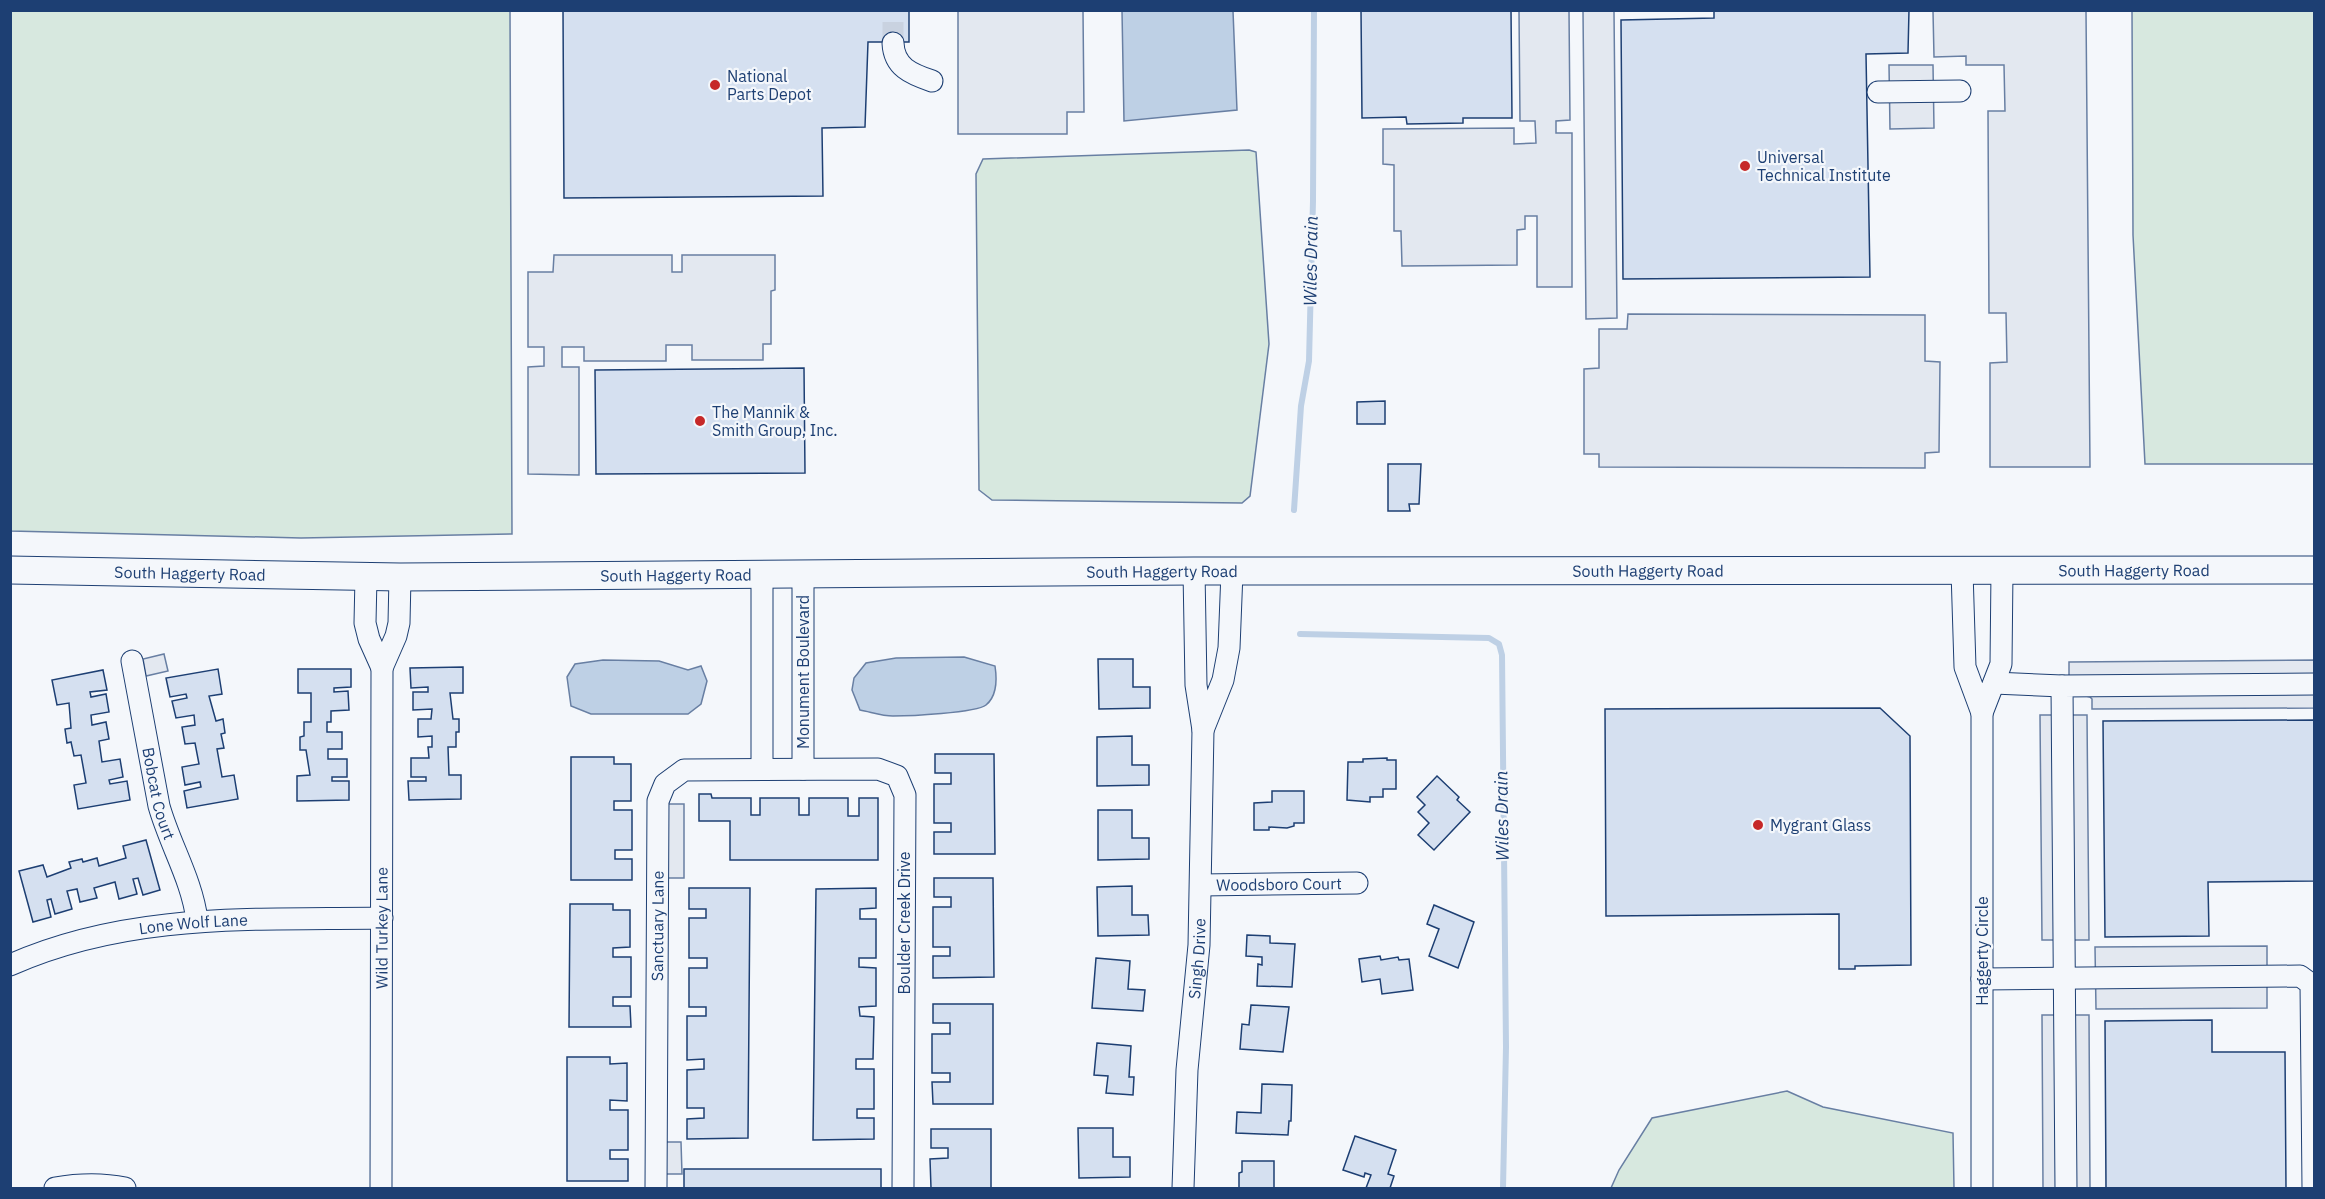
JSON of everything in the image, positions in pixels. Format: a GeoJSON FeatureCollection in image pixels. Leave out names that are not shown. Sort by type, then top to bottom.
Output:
{"type":"FeatureCollection","features":[{"type":"Feature","properties":{"kind":"main road","name":"South Haggerty Road"},"geometry":{"type":"LineString","coordinates":[[10,570],[400,577],[1194,572],[2314,570]]}},
{"type":"Feature","properties":{"kind":"street"},"geometry":{"type":"LineString","coordinates":[[893,43],[893,54],[908,72],[932,81]]}},
{"type":"Feature","properties":{"kind":"street"},"geometry":{"type":"LineString","coordinates":[[1878,92],[1960,91]]}},
{"type":"Feature","properties":{"kind":"street","name":"Haggerty Circle"},"geometry":{"type":"LineString","coordinates":[[1962,571],[1965,667],[1982,713],[1982,1188]]}},
{"type":"Feature","properties":{"kind":"street","name":"Haggerty Circle"},"geometry":{"type":"LineString","coordinates":[[1982,713],[2001,664],[2002,571]]}},
{"type":"Feature","properties":{"kind":"street","name":"Singh Drive"},"geometry":{"type":"LineString","coordinates":[[1184,1188],[1185,1114],[1199,945],[1201,885],[1203,730],[1196,685],[1194,572]]}},
{"type":"Feature","properties":{"kind":"street","name":"Singh Drive"},"geometry":{"type":"LineString","coordinates":[[1203,730],[1223,680],[1229,648],[1232,572]]}},
{"type":"Feature","properties":{"kind":"street"},"geometry":{"type":"LineString","coordinates":[[762,575],[782,769]]}},
{"type":"Feature","properties":{"kind":"street","name":"Monument Boulevard"},"geometry":{"type":"LineString","coordinates":[[782,769],[803,575]]}},
{"type":"Feature","properties":{"kind":"street","name":"Wild Turkey Lane"},"geometry":{"type":"LineString","coordinates":[[366,577],[365,623],[369,639],[382,668]]}},
{"type":"Feature","properties":{"kind":"street","name":"Wild Turkey Lane"},"geometry":{"type":"LineString","coordinates":[[381,1188],[382,668],[399,623],[400,577]]}},
{"type":"Feature","properties":{"kind":"street","name":"Bobcat Court"},"geometry":{"type":"LineString","coordinates":[[132,661],[159,806],[163,821],[183,866],[195,904],[197,920]]}},
{"type":"Feature","properties":{"kind":"street"},"geometry":{"type":"LineString","coordinates":[[1994,683],[2062,687],[2314,684]]}},
{"type":"Feature","properties":{"kind":"street"},"geometry":{"type":"LineString","coordinates":[[2062,687],[2066,1188]]}},
{"type":"Feature","properties":{"kind":"street","name":"Sanctuary Lane"},"geometry":{"type":"LineString","coordinates":[[656,1188],[658,801],[665,784],[684,770],[782,769]]}},
{"type":"Feature","properties":{"kind":"street","name":"Boulder Creek Drive"},"geometry":{"type":"LineString","coordinates":[[782,769],[878,769],[897,776],[905,795],[903,1188]]}},
{"type":"Feature","properties":{"kind":"street","name":"Woodsboro Court"},"geometry":{"type":"LineString","coordinates":[[1201,885],[1357,883]]}},
{"type":"Feature","properties":{"kind":"street","name":"Lone Wolf Lane"},"geometry":{"type":"LineString","coordinates":[[10,965],[65,944],[95,936],[197,920],[382,918]]}},
{"type":"Feature","properties":{"kind":"street"},"geometry":{"type":"LineString","coordinates":[[1982,979],[2300,976],[2311,984],[2314,1048],[2313,1188]]}},
{"type":"Feature","properties":{"kind":"street"},"geometry":{"type":"LineString","coordinates":[[55,1188],[95,1184],[125,1188]]}},
{"type":"Feature","properties":{"kind":"shaded area"},"geometry":{"type":"Polygon","coordinates":[[[11,10],[510,11],[512,534],[301,538],[11,531],[11,10]]]}},
{"type":"Feature","properties":{"kind":"shaded area"},"geometry":{"type":"Polygon","coordinates":[[[958,11],[1083,11],[1084,112],[1067,112],[1067,134],[958,134],[958,11]]]}},
{"type":"Feature","properties":{"kind":"shaded area"},"geometry":{"type":"Polygon","coordinates":[[[1519,11],[1569,11],[1570,120],[1556,121],[1556,133],[1572,133],[1572,287],[1537,287],[1537,216],[1525,216],[1525,229],[1517,230],[1517,265],[1402,266],[1401,231],[1394,231],[1394,165],[1383,164],[1383,129],[1514,128],[1514,144],[1536,143],[1535,121],[1520,121],[1519,11]]]}},
{"type":"Feature","properties":{"kind":"shaded area"},"geometry":{"type":"Polygon","coordinates":[[[1583,11],[1614,11],[1617,318],[1586,319],[1583,11]]]}},
{"type":"Feature","properties":{"kind":"shaded area"},"geometry":{"type":"Polygon","coordinates":[[[1933,11],[2086,11],[2090,467],[1990,467],[1990,363],[2007,362],[2006,313],[1989,313],[1988,111],[2005,111],[2004,65],[1966,65],[1966,56],[1934,57],[1933,11]]]}},
{"type":"Feature","properties":{"kind":"shaded area"},"geometry":{"type":"Polygon","coordinates":[[[2132,11],[2314,11],[2314,464],[2145,464],[2133,235],[2132,11]]]}},
{"type":"Feature","properties":{"kind":"shaded area"},"geometry":{"type":"Polygon","coordinates":[[[1889,65],[1933,65],[1934,128],[1890,129],[1889,65]]]}},
{"type":"Feature","properties":{"kind":"shaded area"},"geometry":{"type":"Polygon","coordinates":[[[1249,150],[1256,152],[1269,344],[1250,496],[1242,503],[992,500],[979,490],[976,174],[983,159],[1249,150]]]}},
{"type":"Feature","properties":{"kind":"shaded area"},"geometry":{"type":"Polygon","coordinates":[[[554,255],[672,255],[672,272],[682,272],[682,255],[775,255],[775,290],[771,291],[771,344],[763,344],[763,360],[692,360],[692,345],[666,345],[666,361],[584,361],[584,347],[562,347],[562,367],[579,367],[579,475],[528,474],[528,367],[544,366],[544,347],[528,347],[528,272],[553,272],[554,255]]]}},
{"type":"Feature","properties":{"kind":"shaded area"},"geometry":{"type":"Polygon","coordinates":[[[1628,314],[1925,315],[1925,361],[1940,362],[1939,452],[1925,453],[1925,468],[1599,467],[1599,454],[1584,454],[1584,369],[1599,368],[1599,329],[1627,329],[1628,314]]]}},
{"type":"Feature","properties":{"kind":"shaded area"},"geometry":{"type":"Polygon","coordinates":[[[164,654],[168,671],[146,676],[143,659],[164,654]]]}},
{"type":"Feature","properties":{"kind":"shaded area"},"geometry":{"type":"Polygon","coordinates":[[[2314,660],[2314,708],[2092,709],[2092,699],[2082,695],[2069,675],[2069,662],[2314,660]]]}},
{"type":"Feature","properties":{"kind":"shaded area"},"geometry":{"type":"Polygon","coordinates":[[[2040,715],[2087,715],[2089,940],[2042,940],[2040,715]]]}},
{"type":"Feature","properties":{"kind":"shaded area"},"geometry":{"type":"Polygon","coordinates":[[[668,804],[684,804],[684,878],[668,878],[668,804]]]}},
{"type":"Feature","properties":{"kind":"shaded area"},"geometry":{"type":"Polygon","coordinates":[[[2267,946],[2267,1008],[2096,1009],[2095,947],[2267,946]]]}},
{"type":"Feature","properties":{"kind":"shaded area"},"geometry":{"type":"Polygon","coordinates":[[[2042,1015],[2089,1015],[2090,1188],[2043,1188],[2042,1015]]]}},
{"type":"Feature","properties":{"kind":"shaded area"},"geometry":{"type":"Polygon","coordinates":[[[1787,1091],[1823,1107],[1953,1133],[1954,1188],[1611,1188],[1619,1170],[1652,1118],[1787,1091]]]}},
{"type":"Feature","properties":{"kind":"shaded area"},"geometry":{"type":"Polygon","coordinates":[[[666,1142],[681,1142],[682,1174],[666,1174],[666,1142]]]}},
{"type":"Feature","properties":{"kind":"water"},"geometry":{"type":"Polygon","coordinates":[[[1122,11],[1233,11],[1237,110],[1124,121],[1122,11]]]}},
{"type":"Feature","properties":{"kind":"water"},"geometry":{"type":"Polygon","coordinates":[[[964,657],[995,666],[994,692],[990,701],[980,708],[941,714],[885,715],[860,710],[852,690],[854,678],[866,663],[896,658],[964,657]]]}},
{"type":"Feature","properties":{"kind":"water"},"geometry":{"type":"Polygon","coordinates":[[[603,660],[659,661],[688,670],[701,666],[707,681],[701,704],[688,714],[591,714],[571,706],[567,677],[575,664],[603,660]]]}},
{"type":"Feature","properties":{"kind":"building","name":"National Parts Depot"},"geometry":{"type":"Polygon","coordinates":[[[563,10],[909,10],[909,42],[868,42],[865,127],[822,128],[823,196],[564,198],[563,10]]]}},
{"type":"Feature","properties":{"kind":"building"},"geometry":{"type":"Polygon","coordinates":[[[1361,10],[1511,10],[1512,118],[1463,118],[1463,123],[1407,124],[1406,117],[1362,118],[1361,10]]]}},
{"type":"Feature","properties":{"kind":"building","name":"Universal Technical Institute"},"geometry":{"type":"Polygon","coordinates":[[[1714,10],[1909,10],[1908,53],[1866,54],[1870,277],[1623,279],[1621,20],[1714,18],[1714,10]]]}},
{"type":"Feature","properties":{"kind":"building","name":"The Mannik & Smith Group, Inc."},"geometry":{"type":"Polygon","coordinates":[[[804,368],[805,473],[596,474],[595,370],[804,368]]]}},
{"type":"Feature","properties":{"kind":"building"},"geometry":{"type":"Polygon","coordinates":[[[1385,401],[1385,424],[1357,424],[1357,402],[1385,401]]]}},
{"type":"Feature","properties":{"kind":"building"},"geometry":{"type":"Polygon","coordinates":[[[1388,464],[1421,464],[1419,504],[1409,504],[1410,511],[1388,511],[1388,464]]]}},
{"type":"Feature","properties":{"kind":"building"},"geometry":{"type":"Polygon","coordinates":[[[1098,659],[1133,659],[1133,687],[1150,687],[1150,708],[1099,709],[1098,659]]]}},
{"type":"Feature","properties":{"kind":"building"},"geometry":{"type":"Polygon","coordinates":[[[463,667],[463,693],[450,693],[453,719],[459,719],[459,732],[456,732],[456,747],[448,747],[449,775],[461,775],[461,799],[409,800],[408,781],[426,781],[426,777],[411,777],[411,758],[429,758],[428,747],[432,747],[432,736],[418,737],[418,719],[431,719],[432,709],[413,710],[413,692],[428,692],[428,687],[411,688],[410,668],[463,667]]]}},
{"type":"Feature","properties":{"kind":"building"},"geometry":{"type":"Polygon","coordinates":[[[218,669],[222,694],[209,696],[216,721],[223,719],[225,733],[221,734],[224,748],[217,749],[222,777],[234,775],[238,799],[187,808],[184,791],[201,787],[200,782],[185,785],[182,767],[199,764],[195,743],[185,744],[182,727],[195,725],[194,715],[176,718],[172,701],[187,698],[186,694],[170,697],[166,678],[218,669]]]}},
{"type":"Feature","properties":{"kind":"building"},"geometry":{"type":"Polygon","coordinates":[[[298,669],[351,669],[351,687],[334,688],[334,692],[348,691],[349,710],[331,711],[331,722],[327,722],[327,732],[342,732],[342,749],[328,749],[328,759],[347,759],[347,777],[332,777],[332,781],[349,781],[349,800],[297,801],[297,776],[310,775],[306,750],[300,750],[300,737],[304,736],[304,722],[311,722],[311,693],[298,693],[298,669]]]}},
{"type":"Feature","properties":{"kind":"building"},"geometry":{"type":"Polygon","coordinates":[[[103,670],[107,690],[90,692],[91,697],[106,694],[109,712],[91,715],[92,725],[106,722],[109,739],[99,741],[102,762],[120,759],[123,777],[109,780],[110,784],[127,781],[130,800],[78,809],[74,785],[86,783],[81,755],[74,756],[71,742],[67,743],[65,729],[71,728],[69,703],[57,705],[52,680],[103,670]]]}},
{"type":"Feature","properties":{"kind":"building","name":"Mygrant Glass"},"geometry":{"type":"Polygon","coordinates":[[[1880,708],[1910,736],[1911,965],[1855,966],[1855,969],[1839,969],[1839,914],[1606,916],[1605,709],[1880,708]]]}},
{"type":"Feature","properties":{"kind":"building"},"geometry":{"type":"Polygon","coordinates":[[[2314,720],[2314,881],[2208,882],[2209,936],[2105,937],[2103,721],[2314,720]]]}},
{"type":"Feature","properties":{"kind":"building"},"geometry":{"type":"Polygon","coordinates":[[[1132,736],[1132,765],[1149,765],[1149,785],[1097,786],[1097,737],[1132,736]]]}},
{"type":"Feature","properties":{"kind":"building"},"geometry":{"type":"Polygon","coordinates":[[[935,754],[994,754],[995,854],[934,854],[934,832],[951,832],[951,823],[934,823],[934,784],[951,784],[951,773],[935,773],[935,754]]]}},
{"type":"Feature","properties":{"kind":"building"},"geometry":{"type":"Polygon","coordinates":[[[571,757],[614,757],[614,764],[631,764],[631,801],[614,801],[614,810],[632,810],[632,850],[615,850],[615,859],[632,859],[632,880],[571,880],[571,757]]]}},
{"type":"Feature","properties":{"kind":"building"},"geometry":{"type":"Polygon","coordinates":[[[1387,758],[1387,760],[1396,760],[1396,789],[1383,789],[1383,797],[1370,797],[1370,802],[1347,800],[1348,762],[1387,758]]]}},
{"type":"Feature","properties":{"kind":"building"},"geometry":{"type":"Polygon","coordinates":[[[1437,776],[1459,797],[1457,800],[1470,812],[1434,850],[1418,835],[1429,823],[1418,812],[1425,805],[1417,797],[1437,776]]]}},
{"type":"Feature","properties":{"kind":"building"},"geometry":{"type":"Polygon","coordinates":[[[1272,791],[1304,791],[1304,823],[1294,823],[1294,826],[1287,828],[1269,827],[1269,830],[1254,830],[1254,803],[1272,802],[1272,791]]]}},
{"type":"Feature","properties":{"kind":"building"},"geometry":{"type":"Polygon","coordinates":[[[699,794],[711,794],[712,798],[751,798],[751,815],[760,815],[760,798],[799,798],[799,815],[809,815],[809,798],[848,798],[848,816],[859,816],[859,798],[878,798],[878,860],[730,860],[730,821],[699,821],[699,794]]]}},
{"type":"Feature","properties":{"kind":"building"},"geometry":{"type":"Polygon","coordinates":[[[1098,810],[1132,810],[1132,838],[1149,838],[1149,859],[1098,860],[1098,810]]]}},
{"type":"Feature","properties":{"kind":"building"},"geometry":{"type":"Polygon","coordinates":[[[146,840],[160,890],[143,895],[138,878],[133,879],[137,894],[119,899],[115,882],[94,888],[97,898],[80,902],[77,889],[67,891],[72,909],[55,914],[51,899],[47,900],[51,917],[33,922],[19,871],[43,865],[47,877],[71,868],[69,862],[82,859],[83,862],[97,858],[99,866],[126,858],[123,846],[146,840]]]}},
{"type":"Feature","properties":{"kind":"building"},"geometry":{"type":"Polygon","coordinates":[[[934,878],[993,878],[994,977],[933,978],[933,956],[950,956],[950,947],[933,947],[933,907],[951,907],[951,897],[934,897],[934,878]]]}},
{"type":"Feature","properties":{"kind":"building"},"geometry":{"type":"Polygon","coordinates":[[[1132,886],[1132,915],[1148,915],[1149,935],[1098,936],[1097,887],[1132,886]]]}},
{"type":"Feature","properties":{"kind":"building"},"geometry":{"type":"Polygon","coordinates":[[[689,888],[750,888],[748,1138],[687,1139],[687,1119],[704,1118],[704,1108],[687,1108],[687,1070],[704,1069],[704,1059],[687,1060],[687,1016],[706,1016],[706,1007],[689,1007],[689,968],[707,968],[707,958],[689,958],[689,918],[706,918],[706,909],[689,909],[689,888]]]}},
{"type":"Feature","properties":{"kind":"building"},"geometry":{"type":"Polygon","coordinates":[[[876,888],[876,908],[860,909],[860,919],[876,919],[876,958],[859,958],[859,967],[876,968],[876,1006],[859,1007],[860,1016],[874,1017],[873,1059],[856,1059],[856,1069],[874,1069],[874,1109],[857,1109],[857,1118],[874,1118],[874,1139],[813,1140],[816,889],[876,888]]]}},
{"type":"Feature","properties":{"kind":"building"},"geometry":{"type":"Polygon","coordinates":[[[570,904],[613,904],[613,910],[630,910],[630,947],[613,948],[613,957],[631,957],[631,997],[613,997],[613,1006],[630,1006],[631,1027],[569,1027],[570,904]]]}},
{"type":"Feature","properties":{"kind":"building"},"geometry":{"type":"Polygon","coordinates":[[[1434,905],[1474,922],[1458,968],[1429,956],[1439,929],[1427,924],[1434,905]]]}},
{"type":"Feature","properties":{"kind":"building"},"geometry":{"type":"Polygon","coordinates":[[[1247,935],[1270,936],[1270,943],[1295,944],[1292,987],[1257,986],[1258,964],[1262,965],[1262,957],[1246,956],[1247,935]]]}},
{"type":"Feature","properties":{"kind":"building"},"geometry":{"type":"Polygon","coordinates":[[[1380,956],[1381,960],[1398,957],[1399,960],[1409,959],[1413,990],[1382,994],[1380,979],[1362,982],[1359,959],[1380,956]]]}},
{"type":"Feature","properties":{"kind":"building"},"geometry":{"type":"Polygon","coordinates":[[[1096,958],[1130,961],[1128,989],[1145,990],[1143,1011],[1092,1008],[1096,958]]]}},
{"type":"Feature","properties":{"kind":"building"},"geometry":{"type":"Polygon","coordinates":[[[933,1004],[993,1004],[993,1104],[933,1104],[932,1082],[950,1082],[950,1073],[932,1073],[932,1034],[950,1034],[950,1023],[933,1023],[933,1004]]]}},
{"type":"Feature","properties":{"kind":"building"},"geometry":{"type":"Polygon","coordinates":[[[1251,1005],[1289,1007],[1283,1052],[1240,1049],[1242,1024],[1249,1025],[1251,1005]]]}},
{"type":"Feature","properties":{"kind":"building"},"geometry":{"type":"Polygon","coordinates":[[[2212,1020],[2212,1052],[2285,1052],[2286,1188],[2106,1188],[2105,1021],[2212,1020]]]}},
{"type":"Feature","properties":{"kind":"building"},"geometry":{"type":"Polygon","coordinates":[[[1097,1043],[1131,1046],[1129,1077],[1134,1077],[1133,1095],[1106,1093],[1108,1076],[1094,1075],[1097,1043]]]}},
{"type":"Feature","properties":{"kind":"building"},"geometry":{"type":"Polygon","coordinates":[[[567,1057],[610,1057],[610,1064],[627,1063],[627,1101],[610,1100],[610,1110],[628,1110],[628,1150],[610,1150],[610,1159],[628,1159],[628,1181],[567,1181],[567,1057]]]}},
{"type":"Feature","properties":{"kind":"building"},"geometry":{"type":"Polygon","coordinates":[[[1262,1084],[1292,1085],[1291,1121],[1289,1121],[1288,1135],[1236,1133],[1237,1112],[1261,1113],[1262,1084]]]}},
{"type":"Feature","properties":{"kind":"building"},"geometry":{"type":"Polygon","coordinates":[[[1078,1128],[1113,1128],[1113,1157],[1130,1157],[1130,1177],[1079,1178],[1078,1128]]]}},
{"type":"Feature","properties":{"kind":"building"},"geometry":{"type":"Polygon","coordinates":[[[931,1129],[991,1129],[991,1188],[931,1188],[930,1159],[948,1158],[948,1148],[931,1148],[931,1129]]]}},
{"type":"Feature","properties":{"kind":"building"},"geometry":{"type":"Polygon","coordinates":[[[1355,1136],[1396,1150],[1388,1174],[1394,1176],[1390,1188],[1366,1188],[1371,1175],[1365,1173],[1364,1177],[1343,1170],[1355,1136]]]}},
{"type":"Feature","properties":{"kind":"building"},"geometry":{"type":"Polygon","coordinates":[[[1242,1161],[1274,1161],[1274,1188],[1239,1188],[1242,1161]]]}},
{"type":"Feature","properties":{"kind":"building"},"geometry":{"type":"Polygon","coordinates":[[[684,1169],[881,1169],[881,1188],[684,1188],[684,1169]]]}},
{"type":"Feature","properties":{"kind":"waterway","name":"Wiles Drain"},"geometry":{"type":"LineString","coordinates":[[1294,510],[1301,406],[1309,361],[1314,10]]}},
{"type":"Feature","properties":{"kind":"waterway","name":"Wiles Drain"},"geometry":{"type":"LineString","coordinates":[[1300,634],[1489,638],[1499,644],[1502,655],[1506,1047],[1503,1188]]}},
{"type":"Feature","properties":{"kind":"tunnel"},"geometry":{"type":"LineString","coordinates":[[893,10],[893,43]]}},
{"type":"Feature","properties":{"kind":"place","name":"National Parts Depot"},"geometry":{"type":"Point","coordinates":[715,85]}},
{"type":"Feature","properties":{"kind":"place","name":"Universal Technical Institute"},"geometry":{"type":"Point","coordinates":[1745,166]}},
{"type":"Feature","properties":{"kind":"place","name":"The Mannik & Smith Group, Inc."},"geometry":{"type":"Point","coordinates":[700,421]}},
{"type":"Feature","properties":{"kind":"place","name":"Mygrant Glass"},"geometry":{"type":"Point","coordinates":[1758,825]}}]}
